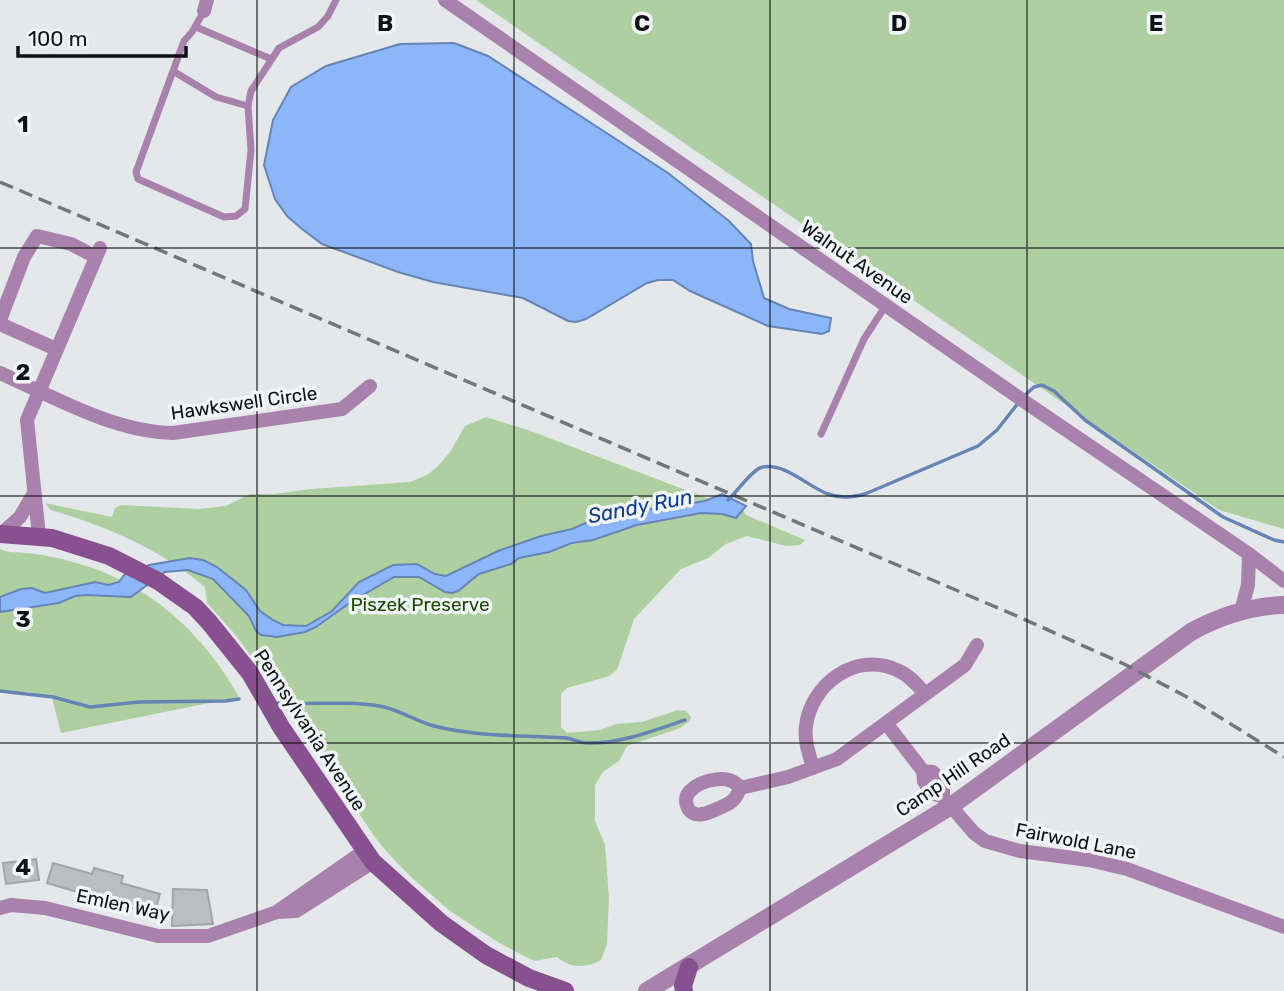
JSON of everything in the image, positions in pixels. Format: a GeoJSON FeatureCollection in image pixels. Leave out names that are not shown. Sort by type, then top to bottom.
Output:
{"type":"FeatureCollection","features":[{"type":"Feature","properties":{"kind":"main road","name":"Pennsylvania Avenue"},"geometry":{"type":"LineString","coordinates":[[1,534],[39,536],[89,548],[158,581],[195,607],[250,673],[281,727],[368,857],[441,923],[486,955],[535,985],[565,991]]}},
{"type":"Feature","properties":{"kind":"main road"},"geometry":{"type":"LineString","coordinates":[[684,991],[689,967]]}},
{"type":"Feature","properties":{"kind":"street","name":"Walnut Avenue"},"geometry":{"type":"LineString","coordinates":[[445,0],[1249,554],[1284,581]]}},
{"type":"Feature","properties":{"kind":"street"},"geometry":{"type":"LineString","coordinates":[[39,536],[26,420],[98,252],[37,236],[24,257],[0,322],[56,349]]}},
{"type":"Feature","properties":{"kind":"street","name":"Hawkswell Circle"},"geometry":{"type":"LineString","coordinates":[[0,373],[121,425],[149,433],[173,433],[342,410],[370,386]]}},
{"type":"Feature","properties":{"kind":"street"},"geometry":{"type":"LineString","coordinates":[[1,534],[20,517],[34,493]]}},
{"type":"Feature","properties":{"kind":"street"},"geometry":{"type":"LineString","coordinates":[[1241,611],[1248,585],[1249,554]]}},
{"type":"Feature","properties":{"kind":"street","name":"Camp Hill Road"},"geometry":{"type":"LineString","coordinates":[[647,991],[947,802],[1182,637],[1208,622],[1241,611],[1261,606],[1284,605]]}},
{"type":"Feature","properties":{"kind":"street"},"geometry":{"type":"LineString","coordinates":[[740,788],[788,777],[837,759],[965,664],[977,645]]}},
{"type":"Feature","properties":{"kind":"street"},"geometry":{"type":"LineString","coordinates":[[813,768],[806,740],[807,716],[821,689],[834,677],[856,667],[879,665],[894,668],[907,676],[925,694]]}},
{"type":"Feature","properties":{"kind":"street","name":"Fairwold Lane"},"geometry":{"type":"LineString","coordinates":[[886,723],[923,771],[923,781],[932,793],[947,802],[974,833],[992,844],[1127,869],[1284,928]]}},
{"type":"Feature","properties":{"kind":"street","name":"Emlen Way"},"geometry":{"type":"LineString","coordinates":[[0,908],[11,905],[45,908],[158,936],[208,936],[277,912],[368,857]]}},
{"type":"Feature","properties":{"kind":"lane"},"geometry":{"type":"LineString","coordinates":[[206,6],[184,41],[136,173],[138,180],[224,217],[236,216],[245,209],[251,150],[248,106],[251,91],[279,48],[318,27],[337,0]]}},
{"type":"Feature","properties":{"kind":"lane"},"geometry":{"type":"LineString","coordinates":[[195,27],[271,59]]}},
{"type":"Feature","properties":{"kind":"lane"},"geometry":{"type":"LineString","coordinates":[[173,71],[216,97],[248,106]]}},
{"type":"Feature","properties":{"kind":"lane"},"geometry":{"type":"LineString","coordinates":[[821,434],[864,340],[886,305]]}},
{"type":"Feature","properties":{"kind":"green space"},"geometry":{"type":"Polygon","coordinates":[[[476,0],[1284,0],[1284,529],[1219,510],[476,0]]]}},
{"type":"Feature","properties":{"kind":"green space","name":"Piszek Preserve"},"geometry":{"type":"Polygon","coordinates":[[[486,417],[528,430],[712,500],[608,515],[534,540],[549,552],[662,519],[699,514],[736,518],[743,510],[746,515],[805,540],[800,545],[786,546],[747,536],[726,544],[708,558],[681,569],[634,619],[617,670],[609,676],[567,688],[561,694],[561,727],[567,733],[642,722],[678,710],[686,711],[691,717],[690,721],[680,728],[627,746],[619,761],[603,772],[595,785],[595,821],[605,845],[609,898],[607,944],[601,960],[590,965],[567,964],[557,957],[535,961],[496,941],[450,911],[412,878],[374,836],[326,764],[311,735],[312,719],[296,721],[287,713],[234,633],[207,603],[205,587],[169,561],[132,540],[51,510],[45,503],[112,517],[115,508],[121,505],[199,509],[226,506],[250,494],[410,482],[427,475],[437,467],[450,452],[465,426],[486,417]]]}},
{"type":"Feature","properties":{"kind":"green space"},"geometry":{"type":"Polygon","coordinates":[[[0,549],[73,562],[125,582],[148,596],[190,631],[225,673],[239,697],[61,733],[52,698],[29,692],[0,691],[0,549]]]}},
{"type":"Feature","properties":{"kind":"water"},"geometry":{"type":"Polygon","coordinates":[[[454,43],[488,56],[668,173],[729,221],[751,244],[764,298],[789,309],[831,318],[829,331],[822,334],[768,326],[690,291],[673,280],[647,283],[586,319],[568,321],[523,298],[433,282],[322,244],[287,216],[275,199],[264,165],[273,120],[291,87],[326,66],[400,44],[454,43]]]}},
{"type":"Feature","properties":{"kind":"water"},"geometry":{"type":"Polygon","coordinates":[[[722,494],[746,506],[736,518],[701,513],[637,525],[593,540],[519,558],[511,564],[479,574],[452,593],[445,592],[419,577],[394,577],[351,602],[316,627],[305,632],[277,637],[261,635],[249,616],[213,579],[188,570],[165,572],[131,597],[75,596],[59,603],[0,612],[0,597],[21,589],[32,588],[45,593],[95,582],[108,585],[119,582],[124,575],[149,565],[190,558],[203,560],[217,567],[246,590],[260,611],[273,620],[283,625],[306,626],[332,611],[359,582],[393,565],[417,564],[435,574],[446,576],[498,551],[541,536],[572,529],[599,517],[705,501],[722,494]]]}},
{"type":"Feature","properties":{"kind":"building"},"geometry":{"type":"Polygon","coordinates":[[[36,859],[39,880],[6,884],[3,863],[36,859]]]}},
{"type":"Feature","properties":{"kind":"building"},"geometry":{"type":"Polygon","coordinates":[[[53,863],[92,874],[94,868],[123,876],[121,883],[160,894],[154,915],[47,883],[53,863]]]}},
{"type":"Feature","properties":{"kind":"building"},"geometry":{"type":"Polygon","coordinates":[[[173,889],[207,890],[213,924],[172,926],[173,889]]]}},
{"type":"Feature","properties":{"kind":"waterway","name":"Sandy Run"},"geometry":{"type":"LineString","coordinates":[[1024,396],[1034,387],[1042,385],[1054,391],[1085,420],[1223,517],[1284,542]]}},
{"type":"Feature","properties":{"kind":"waterway","name":"Sandy Run"},"geometry":{"type":"LineString","coordinates":[[728,500],[750,476],[763,467],[788,472],[833,496],[865,494],[978,446],[997,430],[1019,402]]}},
{"type":"Feature","properties":{"kind":"waterway"},"geometry":{"type":"LineString","coordinates":[[0,691],[53,697],[90,707],[139,702],[239,699]]}},
{"type":"Feature","properties":{"kind":"waterway"},"geometry":{"type":"LineString","coordinates":[[278,703],[371,705],[450,730],[566,738],[587,743],[625,739],[685,720]]}},
{"type":"Feature","properties":{"kind":"railway"},"geometry":{"type":"LineString","coordinates":[[0,182],[1124,664],[1187,697],[1284,757]]}}]}
